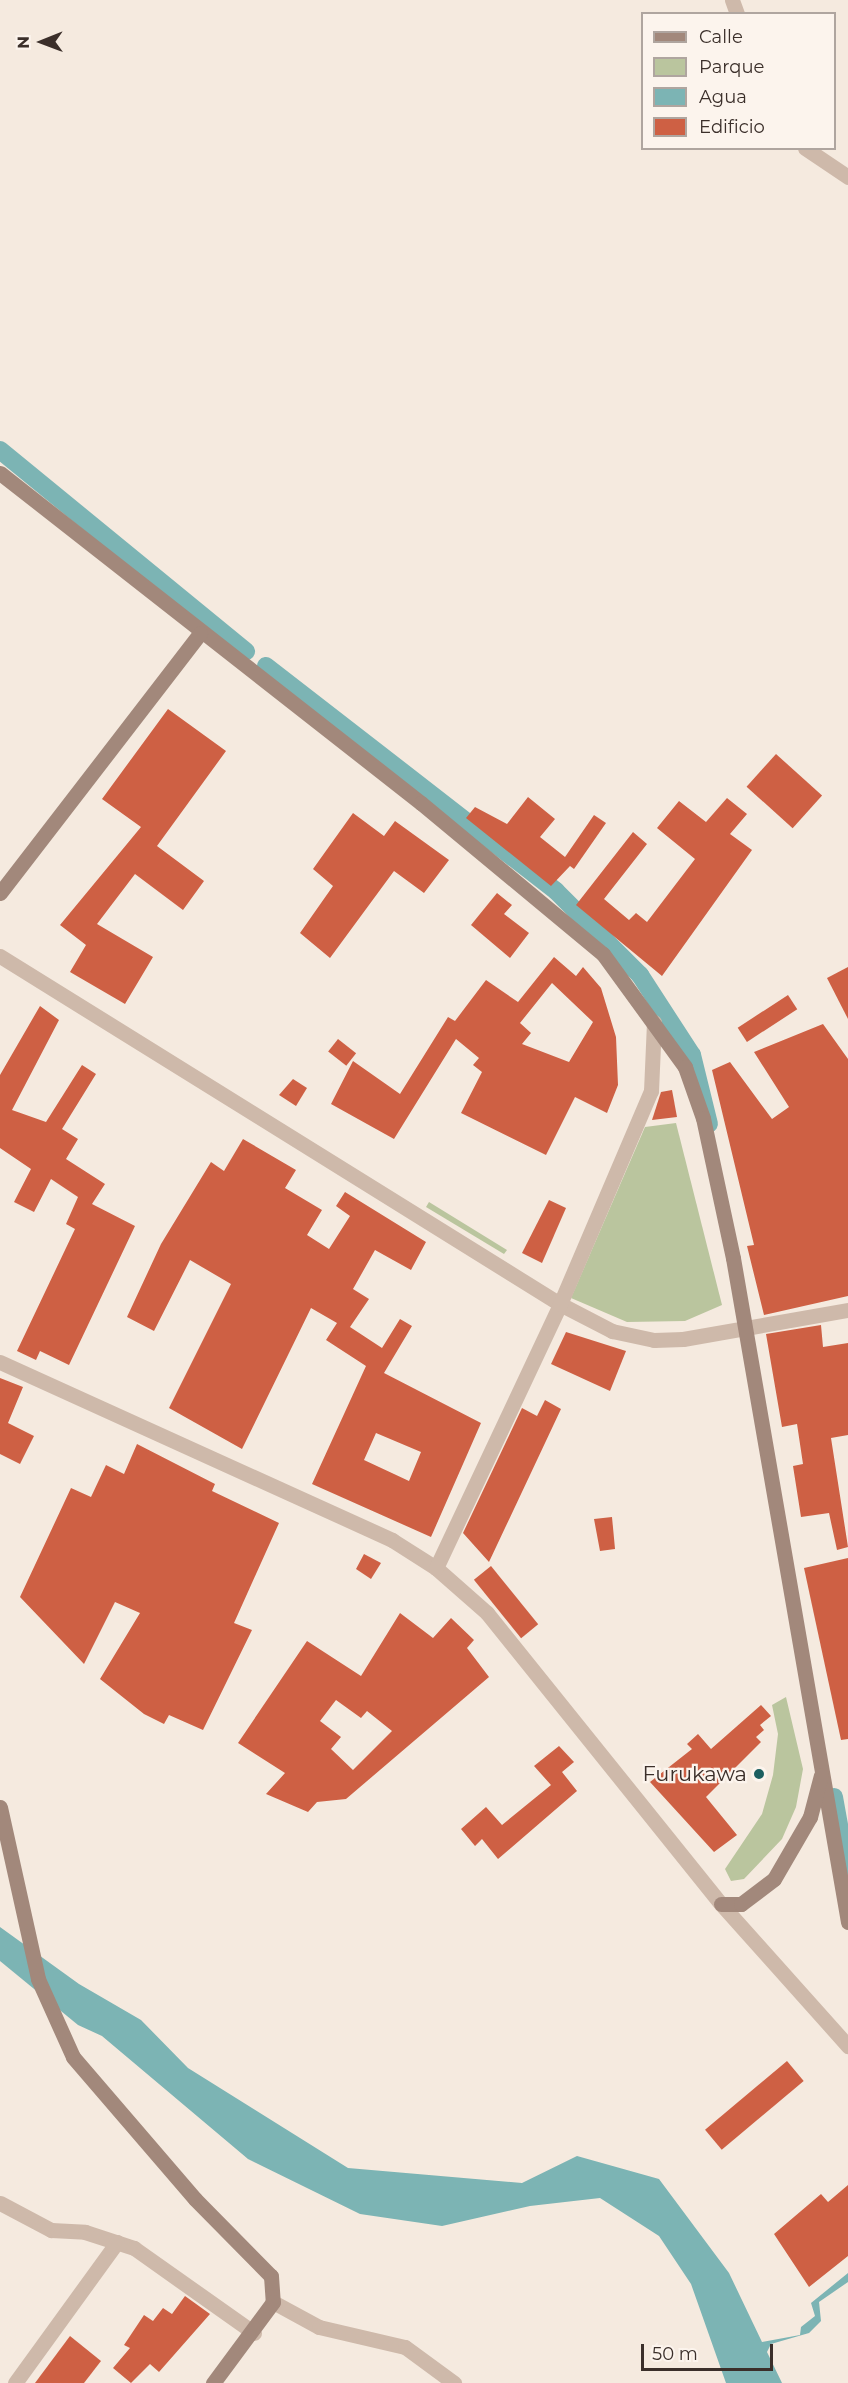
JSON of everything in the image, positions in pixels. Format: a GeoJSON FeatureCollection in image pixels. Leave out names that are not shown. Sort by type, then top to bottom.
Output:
{"type":"FeatureCollection","features":[{"type":"Feature","properties":{"kind":"street"},"geometry":{"type":"LineString","coordinates":[[808,150],[848,177]]}},
{"type":"Feature","properties":{"kind":"street"},"geometry":{"type":"LineString","coordinates":[[0,473],[200,633],[421,803],[603,954],[685,1066],[703,1118],[848,1922]]}},
{"type":"Feature","properties":{"kind":"street"},"geometry":{"type":"LineString","coordinates":[[0,893],[200,633]]}},
{"type":"Feature","properties":{"kind":"street"},"geometry":{"type":"LineString","coordinates":[[0,956],[560,1304],[612,1331],[654,1340],[848,1310]]}},
{"type":"Feature","properties":{"kind":"street"},"geometry":{"type":"LineString","coordinates":[[436,1568],[560,1304],[651,1091],[654,1022]]}},
{"type":"Feature","properties":{"kind":"street"},"geometry":{"type":"LineString","coordinates":[[0,1362],[392,1540],[436,1568],[487,1613],[721,1904],[848,2046]]}},
{"type":"Feature","properties":{"kind":"street"},"geometry":{"type":"LineString","coordinates":[[721,1904],[741,1904],[774,1879],[810,1817],[822,1769]]}},
{"type":"Feature","properties":{"kind":"street"},"geometry":{"type":"LineString","coordinates":[[0,1807],[38,1978],[73,2057],[195,2199],[271,2276],[273,2302],[254,2333],[213,2383]]}},
{"type":"Feature","properties":{"kind":"street"},"geometry":{"type":"LineString","coordinates":[[0,2203],[51,2230],[85,2232],[117,2242],[153,2259],[254,2333]]}},
{"type":"Feature","properties":{"kind":"street"},"geometry":{"type":"LineString","coordinates":[[15,2383],[117,2242]]}},
{"type":"Feature","properties":{"kind":"street"},"geometry":{"type":"LineString","coordinates":[[273,2302],[319,2327],[405,2347],[454,2383]]}},
{"type":"Feature","properties":{"kind":"green space"},"geometry":{"type":"Polygon","coordinates":[[[676,1123],[722,1305],[685,1321],[627,1322],[571,1298],[645,1127],[676,1123]]]}},
{"type":"Feature","properties":{"kind":"green space"},"geometry":{"type":"Polygon","coordinates":[[[429,1202],[507,1250],[504,1254],[426,1207],[429,1202]]]}},
{"type":"Feature","properties":{"kind":"green space"},"geometry":{"type":"Polygon","coordinates":[[[786,1697],[803,1769],[796,1807],[782,1839],[744,1879],[731,1881],[725,1869],[762,1814],[773,1775],[778,1734],[772,1705],[786,1697]]]}},
{"type":"Feature","properties":{"kind":"water"},"geometry":{"type":"Polygon","coordinates":[[[0,1927],[79,1984],[141,2020],[188,2068],[348,2168],[522,2183],[577,2156],[659,2179],[729,2273],[762,2342],[800,2335],[801,2327],[815,2316],[811,2303],[848,2273],[848,2282],[819,2302],[821,2321],[809,2333],[771,2344],[767,2352],[782,2383],[726,2383],[691,2284],[659,2236],[600,2198],[530,2206],[442,2226],[360,2214],[248,2159],[102,2036],[78,2025],[0,1961],[0,1927]]]}},
{"type":"Feature","properties":{"kind":"building"},"geometry":{"type":"Polygon","coordinates":[[[168,709],[226,751],[157,846],[204,881],[183,910],[135,874],[97,924],[153,957],[125,1004],[70,972],[86,945],[60,925],[141,827],[102,799],[168,709]]]}},
{"type":"Feature","properties":{"kind":"building"},"geometry":{"type":"Polygon","coordinates":[[[776,754],[822,795],[793,828],[747,787],[776,754]]]}},
{"type":"Feature","properties":{"kind":"building"},"geometry":{"type":"Polygon","coordinates":[[[528,797],[555,819],[540,837],[565,857],[594,815],[606,823],[574,869],[570,866],[551,886],[466,818],[475,807],[507,824],[528,797]]]}},
{"type":"Feature","properties":{"kind":"building"},"geometry":{"type":"Polygon","coordinates":[[[727,798],[747,814],[730,834],[752,850],[662,976],[576,905],[633,832],[647,844],[604,899],[629,920],[636,913],[647,922],[695,859],[657,828],[679,801],[706,822],[727,798]]]}},
{"type":"Feature","properties":{"kind":"building"},"geometry":{"type":"Polygon","coordinates":[[[353,813],[384,836],[395,821],[449,860],[424,893],[394,871],[330,958],[300,933],[333,886],[313,869],[353,813]]]}},
{"type":"Feature","properties":{"kind":"building"},"geometry":{"type":"Polygon","coordinates":[[[497,893],[512,905],[504,914],[529,933],[510,958],[471,925],[497,893]]]}},
{"type":"Feature","properties":{"kind":"building"},"geometry":{"type":"Polygon","coordinates":[[[554,957],[576,976],[583,967],[601,988],[616,1037],[618,1085],[607,1113],[575,1097],[546,1155],[461,1113],[482,1072],[473,1065],[479,1058],[456,1039],[394,1139],[331,1104],[353,1061],[400,1094],[448,1017],[455,1021],[486,980],[518,1002],[554,957]],[[552,983],[520,1023],[531,1033],[522,1044],[569,1062],[593,1022],[552,983]]]}},
{"type":"Feature","properties":{"kind":"building"},"geometry":{"type":"Polygon","coordinates":[[[848,967],[848,1019],[827,978],[848,967]]]}},
{"type":"Feature","properties":{"kind":"building"},"geometry":{"type":"Polygon","coordinates":[[[788,995],[797,1009],[747,1042],[738,1028],[788,995]]]}},
{"type":"Feature","properties":{"kind":"building"},"geometry":{"type":"Polygon","coordinates":[[[40,1006],[59,1020],[12,1110],[46,1122],[82,1065],[96,1074],[62,1129],[78,1139],[66,1159],[105,1184],[92,1204],[135,1226],[69,1365],[40,1351],[36,1360],[17,1351],[75,1229],[66,1224],[78,1197],[51,1179],[34,1212],[14,1202],[31,1169],[0,1148],[0,1075],[40,1006]]]}},
{"type":"Feature","properties":{"kind":"building"},"geometry":{"type":"Polygon","coordinates":[[[823,1024],[848,1059],[848,1296],[764,1315],[747,1246],[754,1245],[712,1070],[730,1062],[772,1119],[789,1107],[754,1052],[823,1024]]]}},
{"type":"Feature","properties":{"kind":"building"},"geometry":{"type":"Polygon","coordinates":[[[338,1039],[356,1053],[346,1066],[328,1052],[338,1039]]]}},
{"type":"Feature","properties":{"kind":"building"},"geometry":{"type":"Polygon","coordinates":[[[293,1079],[307,1088],[296,1106],[279,1095],[293,1079]]]}},
{"type":"Feature","properties":{"kind":"building"},"geometry":{"type":"Polygon","coordinates":[[[672,1090],[677,1117],[652,1120],[661,1092],[672,1090]]]}},
{"type":"Feature","properties":{"kind":"building"},"geometry":{"type":"Polygon","coordinates":[[[243,1139],[296,1170],[285,1188],[322,1210],[307,1235],[329,1249],[350,1216],[336,1206],[345,1192],[426,1242],[411,1270],[375,1250],[353,1289],[369,1299],[350,1327],[382,1348],[400,1319],[412,1326],[384,1373],[481,1423],[431,1537],[312,1484],[366,1366],[326,1340],[337,1323],[311,1308],[242,1449],[169,1408],[231,1284],[190,1260],[154,1331],[127,1317],[161,1244],[211,1162],[224,1171],[243,1139]],[[376,1433],[364,1460],[409,1481],[421,1452],[376,1433]]]}},
{"type":"Feature","properties":{"kind":"building"},"geometry":{"type":"Polygon","coordinates":[[[549,1200],[566,1208],[542,1263],[522,1253],[549,1200]]]}},
{"type":"Feature","properties":{"kind":"building"},"geometry":{"type":"Polygon","coordinates":[[[821,1325],[823,1347],[848,1343],[848,1435],[831,1438],[848,1547],[837,1550],[829,1513],[801,1517],[793,1466],[803,1464],[797,1424],[782,1427],[766,1334],[821,1325]]]}},
{"type":"Feature","properties":{"kind":"building"},"geometry":{"type":"Polygon","coordinates":[[[566,1332],[626,1351],[610,1391],[551,1364],[566,1332]]]}},
{"type":"Feature","properties":{"kind":"building"},"geometry":{"type":"Polygon","coordinates":[[[0,1378],[23,1387],[8,1423],[34,1436],[20,1464],[0,1454],[0,1378]]]}},
{"type":"Feature","properties":{"kind":"building"},"geometry":{"type":"Polygon","coordinates":[[[545,1400],[561,1409],[489,1562],[463,1533],[522,1408],[537,1416],[545,1400]]]}},
{"type":"Feature","properties":{"kind":"building"},"geometry":{"type":"Polygon","coordinates":[[[137,1444],[215,1484],[212,1491],[279,1523],[234,1623],[252,1630],[203,1730],[169,1715],[164,1724],[144,1714],[100,1679],[140,1613],[115,1602],[84,1664],[20,1597],[71,1488],[91,1497],[106,1465],[124,1474],[137,1444]]]}},
{"type":"Feature","properties":{"kind":"building"},"geometry":{"type":"Polygon","coordinates":[[[612,1517],[615,1549],[600,1551],[594,1519],[612,1517]]]}},
{"type":"Feature","properties":{"kind":"building"},"geometry":{"type":"Polygon","coordinates":[[[364,1554],[381,1563],[371,1579],[356,1569],[364,1554]]]}},
{"type":"Feature","properties":{"kind":"building"},"geometry":{"type":"Polygon","coordinates":[[[848,1558],[848,1739],[841,1740],[804,1568],[848,1558]]]}},
{"type":"Feature","properties":{"kind":"building"},"geometry":{"type":"Polygon","coordinates":[[[491,1566],[538,1624],[521,1638],[474,1580],[491,1566]]]}},
{"type":"Feature","properties":{"kind":"building"},"geometry":{"type":"Polygon","coordinates":[[[400,1613],[433,1638],[451,1618],[474,1640],[467,1648],[489,1677],[346,1799],[317,1802],[308,1812],[266,1794],[285,1773],[238,1743],[307,1641],[361,1676],[400,1613]],[[336,1700],[320,1721],[341,1737],[331,1749],[353,1770],[392,1731],[367,1711],[361,1718],[336,1700]]]}},
{"type":"Feature","properties":{"kind":"building"},"geometry":{"type":"Polygon","coordinates":[[[761,1705],[771,1716],[760,1725],[764,1730],[756,1737],[761,1742],[706,1797],[737,1835],[714,1852],[650,1782],[692,1749],[687,1744],[698,1734],[711,1749],[761,1705]]]}},
{"type":"Feature","properties":{"kind":"building"},"geometry":{"type":"Polygon","coordinates":[[[559,1746],[574,1762],[562,1772],[577,1791],[498,1859],[482,1839],[475,1846],[461,1829],[486,1807],[502,1825],[551,1785],[534,1766],[559,1746]]]}},
{"type":"Feature","properties":{"kind":"building"},"geometry":{"type":"Polygon","coordinates":[[[787,2061],[804,2081],[722,2150],[705,2130],[787,2061]]]}},
{"type":"Feature","properties":{"kind":"building"},"geometry":{"type":"Polygon","coordinates":[[[848,2185],[848,2256],[809,2287],[774,2234],[821,2194],[828,2202],[848,2185]]]}},
{"type":"Feature","properties":{"kind":"building"},"geometry":{"type":"Polygon","coordinates":[[[185,2296],[210,2314],[159,2372],[150,2364],[131,2383],[113,2368],[130,2348],[124,2345],[144,2315],[153,2321],[163,2308],[172,2314],[185,2296]]]}},
{"type":"Feature","properties":{"kind":"building"},"geometry":{"type":"Polygon","coordinates":[[[70,2336],[101,2361],[84,2383],[35,2383],[70,2336]]]}},
{"type":"Feature","properties":{"kind":"waterway"},"geometry":{"type":"LineString","coordinates":[[0,450],[246,651]]}},
{"type":"Feature","properties":{"kind":"waterway"},"geometry":{"type":"LineString","coordinates":[[266,666],[556,891],[640,975],[692,1055],[709,1124]]}},
{"type":"Feature","properties":{"kind":"waterway"},"geometry":{"type":"LineString","coordinates":[[834,1797],[848,1875]]}},
{"type":"Feature","properties":{"kind":"place","name":"Furukawa"},"geometry":{"type":"Point","coordinates":[759,1774]}}]}
